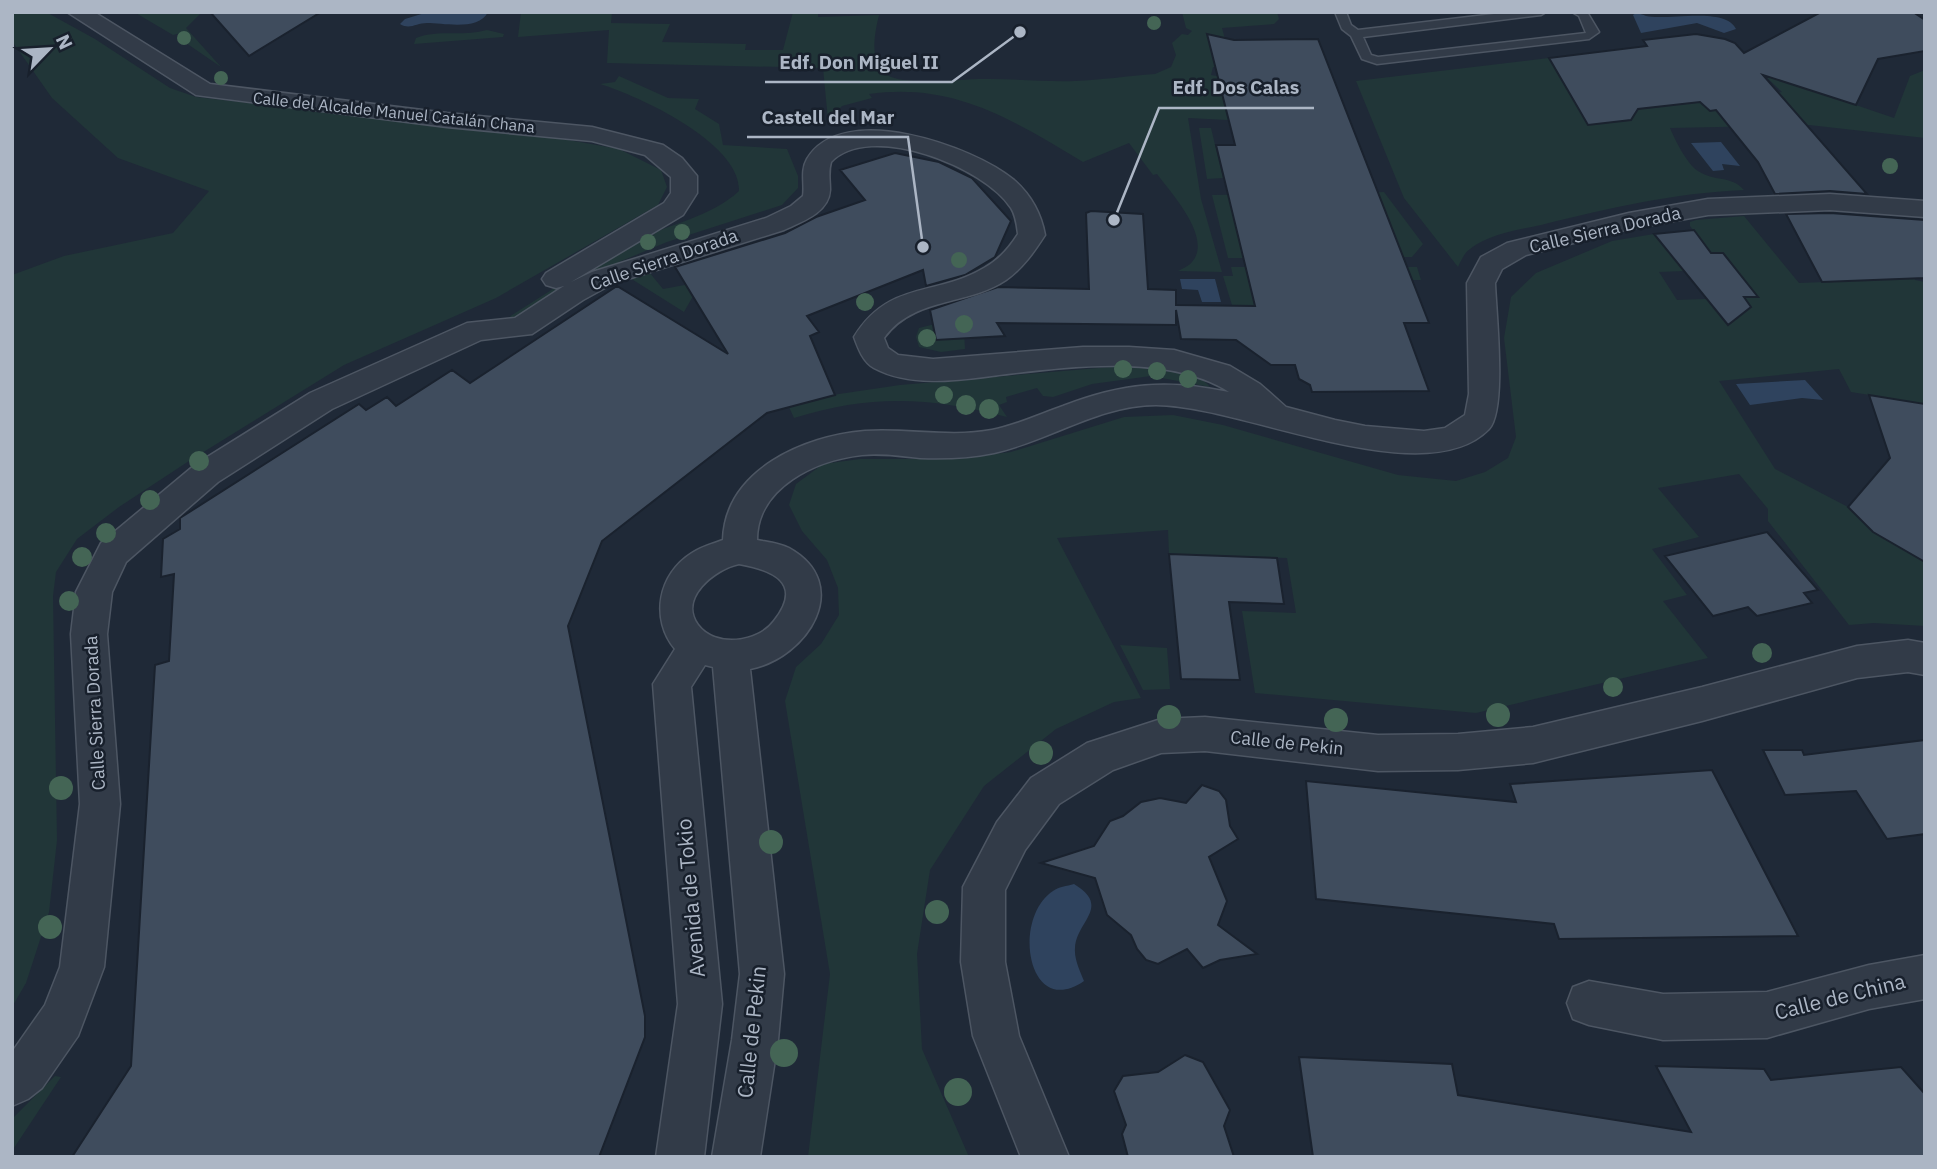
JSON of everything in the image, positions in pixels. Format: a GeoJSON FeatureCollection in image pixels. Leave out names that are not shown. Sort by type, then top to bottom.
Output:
{"type":"FeatureCollection","features":[{"type":"Feature","properties":{"kind":"street","name":"Calle del Alcalde Manuel Catalán Chana"},"geometry":{"type":"LineString","coordinates":[[78,12],[204,90],[447,120],[592,134],[654,150],[673,163],[684,176],[684,193],[674,209],[536,291],[477,330]]}},
{"type":"Feature","properties":{"kind":"street","name":"Calle Sierra Dorada"},"geometry":{"type":"LineString","coordinates":[[12,1083],[26,1072],[62,1020],[82,967],[100,803],[89,634],[94,592],[113,553],[207,473],[321,401],[477,330],[522,327],[573,293],[602,278],[796,215],[813,202],[817,193],[815,168],[822,155],[846,141],[866,138],[917,144],[950,155],[984,172],[1019,200],[1028,216],[1032,235],[1019,258],[1003,271],[950,293],[896,308],[877,322],[869,337],[873,351],[885,362],[912,368],[965,369],[1129,357],[1196,365],[1242,384],[1276,416]]}},
{"type":"Feature","properties":{"kind":"street","name":"Calle Sierra Dorada"},"geometry":{"type":"LineString","coordinates":[[740,550],[741,522],[749,503],[765,484],[783,469],[805,457],[833,448],[864,443],[929,446],[994,441],[1126,398],[1156,394],[1207,400],[1354,438],[1427,443],[1456,437],[1479,420],[1485,394],[1481,283],[1491,263],[1517,249],[1629,221],[1708,207],[1830,201],[1925,209]]}},
{"type":"Feature","properties":{"kind":"street"},"geometry":{"type":"LineString","coordinates":[[740,550],[763,551],[783,559],[797,573],[805,591],[803,611],[792,630],[773,645],[749,654],[713,651],[682,633],[676,616],[677,598],[685,580],[700,565],[718,555],[740,550]]}},
{"type":"Feature","properties":{"kind":"street","name":"Avenida de Tokio"},"geometry":{"type":"LineString","coordinates":[[680,1157],[700,1004],[672,684],[713,651]]}},
{"type":"Feature","properties":{"kind":"street","name":"Calle de Pekin"},"geometry":{"type":"LineString","coordinates":[[713,651],[762,974],[755,1040],[736,1157]]}},
{"type":"Feature","properties":{"kind":"street","name":"Calle de Pekin"},"geometry":{"type":"LineString","coordinates":[[1045,1157],[996,1036],[983,962],[984,887],[1011,836],[1045,791],[1101,756],[1161,736],[1205,734],[1378,753],[1458,752],[1533,745],[1702,704],[1857,662],[1908,656],[1925,659]]}},
{"type":"Feature","properties":{"kind":"street","name":"Calle de China"},"geometry":{"type":"LineString","coordinates":[[1589,1003],[1663,1017],[1768,1015],[1869,987],[1925,977]]}},
{"type":"Feature","properties":{"kind":"lane"},"geometry":{"type":"LineString","coordinates":[[1340,12],[1346,27],[1356,34],[1366,57],[1377,61],[1589,36],[1592,32],[1583,14],[1577,12]]}},
{"type":"Feature","properties":{"kind":"lane"},"geometry":{"type":"LineString","coordinates":[[1356,34],[1541,12]]}},
{"type":"Feature","properties":{"kind":"green space"},"geometry":{"type":"Polygon","coordinates":[[[12,12],[46,12],[95,39],[170,88],[196,97],[557,138],[619,149],[661,170],[667,187],[658,205],[496,298],[344,365],[189,461],[119,507],[77,539],[56,572],[53,596],[57,840],[49,912],[26,983],[12,1007],[12,275],[64,256],[173,233],[209,191],[118,158],[52,98],[12,41],[12,12]]]}},
{"type":"Feature","properties":{"kind":"green space"},"geometry":{"type":"Polygon","coordinates":[[[134,12],[202,12],[186,28],[221,67],[186,43],[192,40],[181,33],[173,35],[134,12]]]}},
{"type":"Feature","properties":{"kind":"green space"},"geometry":{"type":"Polygon","coordinates":[[[521,12],[612,12],[611,23],[670,24],[662,42],[746,44],[745,50],[783,50],[793,12],[818,12],[818,17],[879,15],[874,47],[877,63],[887,75],[908,81],[1075,81],[1155,74],[1171,67],[1176,55],[1172,43],[1182,34],[1188,35],[1192,31],[1186,28],[1182,12],[1277,12],[1279,19],[1274,24],[1222,28],[1233,68],[1213,67],[1211,75],[1217,76],[1228,120],[1188,118],[1201,199],[1222,272],[1178,271],[1191,263],[1197,252],[1194,229],[1171,192],[1157,174],[1153,175],[1129,143],[1083,162],[1032,132],[982,108],[956,99],[928,94],[869,94],[872,98],[842,106],[828,120],[823,68],[607,63],[609,30],[518,37],[521,12]]]}},
{"type":"Feature","properties":{"kind":"green space"},"geometry":{"type":"Polygon","coordinates":[[[487,30],[504,34],[503,37],[414,44],[416,38],[425,35],[487,30]]]}},
{"type":"Feature","properties":{"kind":"green space"},"geometry":{"type":"Polygon","coordinates":[[[1549,58],[1588,125],[1631,120],[1635,110],[1782,92],[1765,76],[1768,75],[1894,118],[1910,76],[1925,70],[1925,138],[1809,125],[1670,128],[1694,168],[1704,174],[1734,182],[1744,190],[1692,194],[1642,202],[1504,233],[1470,249],[1458,267],[1404,198],[1356,81],[1549,58]]]}},
{"type":"Feature","properties":{"kind":"green space"},"geometry":{"type":"Polygon","coordinates":[[[619,76],[668,98],[699,99],[695,109],[719,124],[723,145],[787,149],[798,176],[798,188],[782,205],[667,242],[619,262],[508,324],[507,319],[512,315],[606,257],[651,234],[716,207],[739,191],[735,173],[724,156],[706,139],[662,110],[600,84],[615,82],[619,76]]]}},
{"type":"Feature","properties":{"kind":"green space"},"geometry":{"type":"Polygon","coordinates":[[[1199,128],[1211,128],[1223,178],[1207,179],[1199,128]]]}},
{"type":"Feature","properties":{"kind":"green space"},"geometry":{"type":"Polygon","coordinates":[[[1384,192],[1423,244],[1412,257],[1403,257],[1385,212],[1245,258],[1228,258],[1212,195],[1384,192]]]}},
{"type":"Feature","properties":{"kind":"green space"},"geometry":{"type":"Polygon","coordinates":[[[1864,215],[1916,219],[1919,239],[1911,262],[1915,280],[1925,282],[1925,404],[1851,392],[1839,369],[1719,381],[1775,469],[1848,507],[1873,532],[1911,554],[1925,540],[1925,626],[1874,623],[1849,625],[1768,521],[1768,509],[1739,474],[1658,488],[1699,537],[1652,549],[1687,595],[1663,601],[1708,658],[1476,713],[1255,693],[1242,611],[1296,613],[1287,558],[1169,554],[1168,530],[1057,538],[1141,698],[1114,702],[1056,729],[984,786],[930,870],[917,954],[922,1049],[969,1157],[808,1157],[830,974],[785,701],[796,667],[821,644],[839,615],[838,588],[827,560],[802,531],[789,505],[796,484],[823,464],[860,459],[954,459],[1011,452],[1124,417],[1173,415],[1223,425],[1398,475],[1456,481],[1485,472],[1508,458],[1516,437],[1504,338],[1511,297],[1536,273],[1612,241],[1654,234],[1684,271],[1659,272],[1677,300],[1757,297],[1724,253],[1711,253],[1690,226],[1690,222],[1696,220],[1744,216],[1799,283],[1876,280],[1873,244],[1864,215]]]}},
{"type":"Feature","properties":{"kind":"green space"},"geometry":{"type":"Polygon","coordinates":[[[1231,267],[1417,267],[1421,280],[1250,281],[1259,324],[1244,344],[1223,276],[1233,276],[1231,267]]]}},
{"type":"Feature","properties":{"kind":"green space"},"geometry":{"type":"Polygon","coordinates":[[[649,272],[663,289],[701,282],[684,312],[630,278],[649,272]]]}},
{"type":"Feature","properties":{"kind":"green space"},"geometry":{"type":"Polygon","coordinates":[[[939,323],[940,333],[935,334],[936,340],[964,332],[965,349],[941,352],[919,347],[916,337],[919,328],[939,323]]]}},
{"type":"Feature","properties":{"kind":"green space"},"geometry":{"type":"Polygon","coordinates":[[[1134,365],[1187,374],[1197,377],[1210,387],[1151,376],[1092,384],[1053,397],[1043,396],[1037,388],[1006,397],[1007,402],[999,405],[1007,417],[926,402],[849,405],[794,418],[789,407],[839,394],[900,385],[1134,365]]]}},
{"type":"Feature","properties":{"kind":"green space"},"geometry":{"type":"Polygon","coordinates":[[[1120,645],[1167,648],[1170,689],[1143,690],[1120,645]]]}},
{"type":"Feature","properties":{"kind":"green space"},"geometry":{"type":"Polygon","coordinates":[[[55,1076],[61,1077],[12,1151],[12,1119],[55,1076]]]}},
{"type":"Feature","properties":{"kind":"water"},"geometry":{"type":"Polygon","coordinates":[[[428,12],[488,12],[477,22],[469,24],[400,24],[405,19],[428,12]]]}},
{"type":"Feature","properties":{"kind":"water"},"geometry":{"type":"Polygon","coordinates":[[[1636,13],[1655,17],[1708,16],[1730,22],[1736,29],[1724,33],[1697,23],[1641,33],[1633,15],[1636,13]]]}},
{"type":"Feature","properties":{"kind":"water"},"geometry":{"type":"Polygon","coordinates":[[[1721,142],[1740,166],[1722,164],[1724,170],[1713,171],[1691,143],[1721,142]]]}},
{"type":"Feature","properties":{"kind":"water"},"geometry":{"type":"Polygon","coordinates":[[[1180,279],[1215,279],[1221,302],[1202,302],[1198,290],[1182,289],[1180,279]]]}},
{"type":"Feature","properties":{"kind":"water"},"geometry":{"type":"Polygon","coordinates":[[[1805,380],[1823,400],[1802,398],[1750,405],[1736,384],[1805,380]]]}},
{"type":"Feature","properties":{"kind":"water"},"geometry":{"type":"Polygon","coordinates":[[[1074,884],[1085,892],[1091,907],[1075,948],[1076,961],[1084,981],[1065,989],[1050,987],[1039,977],[1032,961],[1032,922],[1040,905],[1053,891],[1074,884]]]}},
{"type":"Feature","properties":{"kind":"building"},"geometry":{"type":"Polygon","coordinates":[[[210,12],[321,12],[249,56],[210,12]]]}},
{"type":"Feature","properties":{"kind":"building"},"geometry":{"type":"Polygon","coordinates":[[[1821,12],[1913,12],[1925,20],[1925,51],[1878,59],[1856,105],[1763,75],[1867,194],[1830,191],[1775,194],[1758,162],[1716,110],[1710,111],[1700,102],[1638,109],[1631,120],[1588,125],[1549,58],[1647,46],[1643,40],[1696,34],[1725,39],[1735,43],[1744,53],[1821,12]]]}},
{"type":"Feature","properties":{"kind":"building"},"geometry":{"type":"Polygon","coordinates":[[[1207,34],[1234,40],[1318,39],[1429,323],[1404,323],[1429,391],[1312,392],[1310,385],[1299,379],[1295,365],[1271,365],[1236,340],[1181,339],[1176,310],[1176,325],[997,323],[1005,336],[936,340],[930,310],[998,287],[1089,289],[1086,213],[1091,211],[1143,214],[1148,289],[1176,290],[1176,305],[1255,306],[1216,145],[1235,145],[1207,34]]]}},
{"type":"Feature","properties":{"kind":"building"},"geometry":{"type":"Polygon","coordinates":[[[895,153],[939,162],[972,178],[1011,221],[995,257],[965,275],[926,286],[923,270],[807,316],[819,332],[810,336],[835,395],[767,413],[602,541],[568,626],[645,1016],[645,1037],[599,1157],[72,1157],[131,1066],[155,665],[169,661],[174,574],[161,577],[163,539],[180,529],[180,518],[359,404],[366,410],[387,397],[396,406],[452,370],[470,383],[617,286],[728,354],[675,267],[785,233],[816,217],[865,200],[840,170],[895,153]]]}},
{"type":"Feature","properties":{"kind":"building"},"geometry":{"type":"Polygon","coordinates":[[[1830,213],[1925,220],[1925,278],[1822,282],[1786,214],[1830,213]]]}},
{"type":"Feature","properties":{"kind":"building"},"geometry":{"type":"Polygon","coordinates":[[[1694,230],[1711,253],[1723,253],[1758,297],[1744,297],[1751,307],[1728,325],[1654,234],[1694,230]]]}},
{"type":"Feature","properties":{"kind":"building"},"geometry":{"type":"Polygon","coordinates":[[[1869,395],[1925,404],[1925,562],[1873,532],[1848,507],[1890,458],[1869,395]]]}},
{"type":"Feature","properties":{"kind":"building"},"geometry":{"type":"Polygon","coordinates":[[[1767,532],[1818,590],[1804,593],[1812,603],[1757,616],[1748,607],[1713,616],[1665,556],[1767,532]]]}},
{"type":"Feature","properties":{"kind":"building"},"geometry":{"type":"Polygon","coordinates":[[[1169,554],[1277,558],[1284,604],[1229,602],[1240,680],[1181,679],[1169,554]]]}},
{"type":"Feature","properties":{"kind":"building"},"geometry":{"type":"Polygon","coordinates":[[[1925,740],[1925,834],[1887,839],[1856,791],[1785,795],[1763,750],[1802,750],[1804,755],[1925,740]]]}},
{"type":"Feature","properties":{"kind":"building"},"geometry":{"type":"Polygon","coordinates":[[[1712,770],[1798,936],[1559,939],[1554,924],[1316,899],[1306,781],[1516,802],[1510,784],[1712,770]]]}},
{"type":"Feature","properties":{"kind":"building"},"geometry":{"type":"Polygon","coordinates":[[[1202,785],[1219,791],[1226,800],[1230,826],[1238,839],[1209,857],[1227,901],[1218,925],[1257,954],[1220,960],[1203,968],[1187,949],[1158,964],[1146,960],[1131,935],[1107,915],[1095,878],[1041,863],[1094,846],[1110,821],[1123,816],[1141,802],[1160,798],[1186,803],[1202,785]]]}},
{"type":"Feature","properties":{"kind":"building"},"geometry":{"type":"Polygon","coordinates":[[[1185,1055],[1203,1062],[1230,1110],[1224,1126],[1234,1157],[1128,1157],[1122,1134],[1126,1125],[1114,1091],[1123,1076],[1158,1072],[1185,1055]]]}},
{"type":"Feature","properties":{"kind":"building"},"geometry":{"type":"Polygon","coordinates":[[[1299,1057],[1452,1064],[1458,1095],[1691,1132],[1656,1066],[1764,1069],[1771,1080],[1901,1067],[1925,1094],[1925,1157],[1313,1157],[1299,1057]]]}},
{"type":"Feature","properties":{"kind":"place","name":"Edf. Don Miguel II"},"geometry":{"type":"Point","coordinates":[1020,32]}},
{"type":"Feature","properties":{"kind":"place","name":"Edf. Dos Calas"},"geometry":{"type":"Point","coordinates":[1114,220]}},
{"type":"Feature","properties":{"kind":"place","name":"Castell del Mar"},"geometry":{"type":"Point","coordinates":[923,247]}}]}
